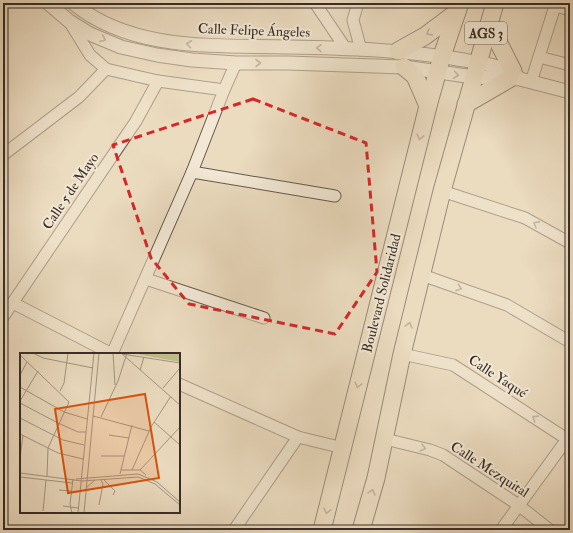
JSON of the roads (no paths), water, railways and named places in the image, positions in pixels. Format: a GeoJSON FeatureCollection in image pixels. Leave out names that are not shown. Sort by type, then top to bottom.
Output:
{"type":"FeatureCollection","features":[{"type":"Feature","properties":{"kind":"main road","name":"AGS 3"},"geometry":{"type":"LineString","coordinates":[[476,70],[495,3]]}},
{"type":"Feature","properties":{"kind":"main road","name":"AGS 3"},"geometry":{"type":"LineString","coordinates":[[440,64],[459,8]]}},
{"type":"Feature","properties":{"kind":"main road"},"geometry":{"type":"LineString","coordinates":[[398,51],[425,36],[459,8]]}},
{"type":"Feature","properties":{"kind":"main road"},"geometry":{"type":"LineString","coordinates":[[466,104],[518,78],[489,24]]}},
{"type":"Feature","properties":{"kind":"main road","name":"Boulevard Solidaridad"},"geometry":{"type":"LineString","coordinates":[[322,530],[428,106],[440,64]]}},
{"type":"Feature","properties":{"kind":"main road"},"geometry":{"type":"LineString","coordinates":[[404,67],[415,76],[428,106]]}},
{"type":"Feature","properties":{"kind":"main road"},"geometry":{"type":"LineString","coordinates":[[362,530],[385,439],[402,354],[442,191],[476,70]]}},
{"type":"Feature","properties":{"kind":"street"},"geometry":{"type":"LineString","coordinates":[[48,3],[69,21],[90,34],[129,49],[192,60],[236,63],[404,67],[440,64],[518,78],[570,92]]}},
{"type":"Feature","properties":{"kind":"street","name":"Calle Felipe Ángeles"},"geometry":{"type":"LineString","coordinates":[[73,3],[98,20],[127,32],[159,39],[237,47],[398,51],[440,64]]}},
{"type":"Feature","properties":{"kind":"street"},"geometry":{"type":"LineString","coordinates":[[315,3],[346,49]]}},
{"type":"Feature","properties":{"kind":"street"},"geometry":{"type":"LineString","coordinates":[[358,3],[352,20],[361,50]]}},
{"type":"Feature","properties":{"kind":"street"},"geometry":{"type":"LineString","coordinates":[[518,78],[539,57],[555,4],[570,10]]}},
{"type":"Feature","properties":{"kind":"street"},"geometry":{"type":"LineString","coordinates":[[69,21],[90,55],[106,69],[158,81],[224,90]]}},
{"type":"Feature","properties":{"kind":"street"},"geometry":{"type":"LineString","coordinates":[[539,57],[570,65]]}},
{"type":"Feature","properties":{"kind":"street"},"geometry":{"type":"LineString","coordinates":[[112,353],[192,172],[236,63]]}},
{"type":"Feature","properties":{"kind":"street"},"geometry":{"type":"LineString","coordinates":[[3,156],[79,97],[106,69]]}},
{"type":"Feature","properties":{"kind":"street","name":"Calle 5 de Mayo"},"geometry":{"type":"LineString","coordinates":[[3,317],[136,121],[158,81]]}},
{"type":"Feature","properties":{"kind":"street"},"geometry":{"type":"LineString","coordinates":[[192,172],[335,196]]}},
{"type":"Feature","properties":{"kind":"street"},"geometry":{"type":"LineString","coordinates":[[442,191],[525,218],[570,242]]}},
{"type":"Feature","properties":{"kind":"street"},"geometry":{"type":"LineString","coordinates":[[422,275],[507,304],[570,342]]}},
{"type":"Feature","properties":{"kind":"street"},"geometry":{"type":"LineString","coordinates":[[146,279],[264,318]]}},
{"type":"Feature","properties":{"kind":"street"},"geometry":{"type":"LineString","coordinates":[[13,303],[110,353]]}},
{"type":"Feature","properties":{"kind":"street","name":"Calle Yaqué"},"geometry":{"type":"LineString","coordinates":[[402,354],[453,365],[569,438]]}},
{"type":"Feature","properties":{"kind":"street"},"geometry":{"type":"LineString","coordinates":[[180,384],[298,437],[343,448]]}},
{"type":"Feature","properties":{"kind":"street"},"geometry":{"type":"LineString","coordinates":[[234,530],[298,437]]}},
{"type":"Feature","properties":{"kind":"street"},"geometry":{"type":"LineString","coordinates":[[501,530],[518,504],[569,438]]}},
{"type":"Feature","properties":{"kind":"street","name":"Calle Mezquital"},"geometry":{"type":"LineString","coordinates":[[385,439],[444,455],[518,504],[550,530]]}}]}
